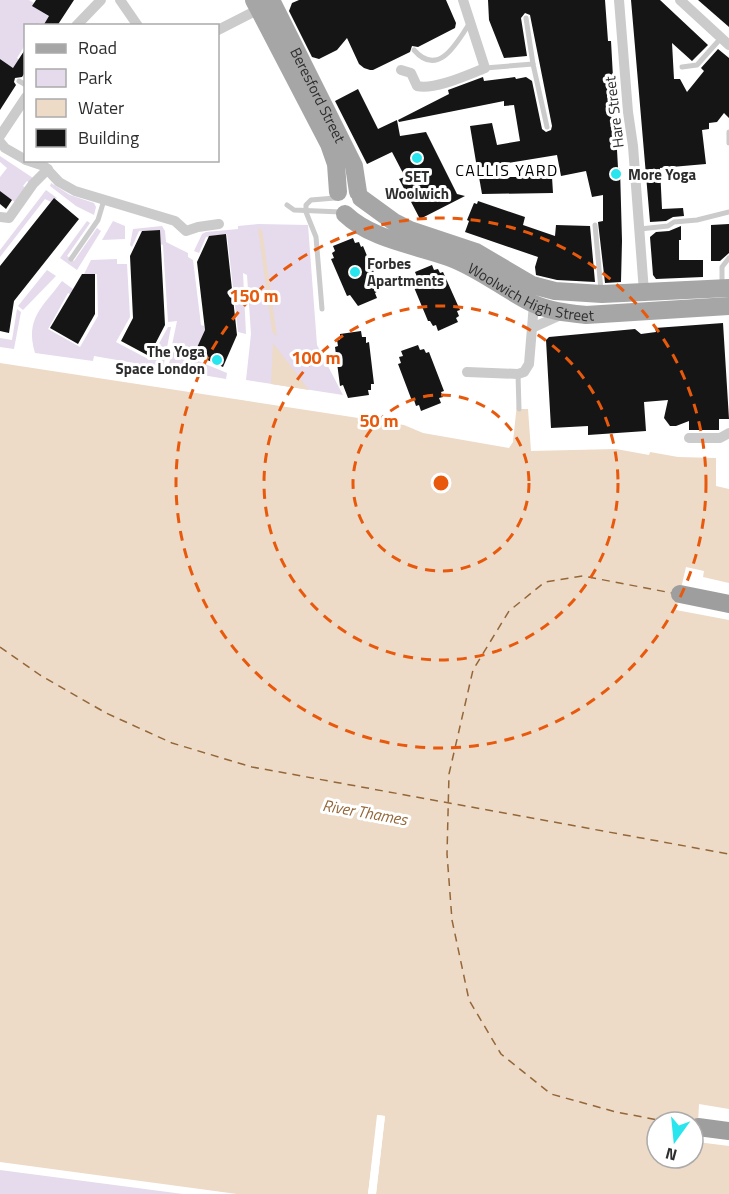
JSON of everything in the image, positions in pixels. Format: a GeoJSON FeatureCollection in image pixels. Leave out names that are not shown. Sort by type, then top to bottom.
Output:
{"type":"FeatureCollection","features":[{"type":"Feature","properties":{"kind":"highway"},"geometry":{"type":"LineString","coordinates":[[680,594],[729,604]]}},
{"type":"Feature","properties":{"kind":"highway"},"geometry":{"type":"LineString","coordinates":[[705,1128],[729,1131]]}},
{"type":"Feature","properties":{"kind":"main road","name":"Beresford Street"},"geometry":{"type":"LineString","coordinates":[[266,2],[354,166],[360,195]]}},
{"type":"Feature","properties":{"kind":"main road","name":"Beresford Street"},"geometry":{"type":"LineString","coordinates":[[266,2],[329,144],[336,164],[340,204]]}},
{"type":"Feature","properties":{"kind":"main road"},"geometry":{"type":"LineString","coordinates":[[340,204],[357,210],[360,195]]}},
{"type":"Feature","properties":{"kind":"main road","name":"Woolwich High Street"},"geometry":{"type":"LineString","coordinates":[[360,195],[394,222],[410,230],[476,252],[532,285],[555,291],[602,294],[725,288]]}},
{"type":"Feature","properties":{"kind":"main road","name":"Woolwich High Street"},"geometry":{"type":"LineString","coordinates":[[340,204],[362,228],[452,258],[483,273],[534,304],[566,313],[586,315],[729,306]]}},
{"type":"Feature","properties":{"kind":"street"},"geometry":{"type":"LineString","coordinates":[[78,24],[101,0]]}},
{"type":"Feature","properties":{"kind":"street"},"geometry":{"type":"LineString","coordinates":[[120,0],[137,24]]}},
{"type":"Feature","properties":{"kind":"street"},"geometry":{"type":"LineString","coordinates":[[401,70],[411,73],[417,86],[422,87],[452,80],[485,68],[463,0]]}},
{"type":"Feature","properties":{"kind":"street","name":"Hare Street"},"geometry":{"type":"LineString","coordinates":[[619,0],[644,292]]}},
{"type":"Feature","properties":{"kind":"street"},"geometry":{"type":"LineString","coordinates":[[680,0],[725,41]]}},
{"type":"Feature","properties":{"kind":"street"},"geometry":{"type":"LineString","coordinates":[[219,29],[266,2]]}},
{"type":"Feature","properties":{"kind":"street"},"geometry":{"type":"LineString","coordinates":[[0,136],[24,100]]}},
{"type":"Feature","properties":{"kind":"street"},"geometry":{"type":"LineString","coordinates":[[0,142],[5,148],[24,159]]}},
{"type":"Feature","properties":{"kind":"street"},"geometry":{"type":"LineString","coordinates":[[31,162],[48,169],[65,186],[175,221],[186,231],[219,224]]}},
{"type":"Feature","properties":{"kind":"street"},"geometry":{"type":"LineString","coordinates":[[0,217],[9,218],[33,184],[48,169]]}},
{"type":"Feature","properties":{"kind":"street"},"geometry":{"type":"LineString","coordinates":[[467,372],[518,374],[524,372],[529,364],[534,304]]}},
{"type":"Feature","properties":{"kind":"street"},"geometry":{"type":"LineString","coordinates":[[532,328],[566,313]]}},
{"type":"Feature","properties":{"kind":"street"},"geometry":{"type":"LineString","coordinates":[[689,438],[720,438],[729,433]]}},
{"type":"Feature","properties":{"kind":"lane"},"geometry":{"type":"LineString","coordinates":[[526,18],[533,64],[547,127]]}},
{"type":"Feature","properties":{"kind":"lane"},"geometry":{"type":"LineString","coordinates":[[414,50],[420,57],[428,60],[440,59],[452,51],[471,22]]}},
{"type":"Feature","properties":{"kind":"lane"},"geometry":{"type":"LineString","coordinates":[[682,67],[697,65],[725,41]]}},
{"type":"Feature","properties":{"kind":"lane"},"geometry":{"type":"LineString","coordinates":[[485,68],[533,64]]}},
{"type":"Feature","properties":{"kind":"lane"},"geometry":{"type":"LineString","coordinates":[[19,81],[24,84]]}},
{"type":"Feature","properties":{"kind":"lane"},"geometry":{"type":"LineString","coordinates":[[729,132],[729,143]]}},
{"type":"Feature","properties":{"kind":"lane"},"geometry":{"type":"LineString","coordinates":[[71,259],[98,220],[104,200]]}},
{"type":"Feature","properties":{"kind":"lane"},"geometry":{"type":"LineString","coordinates":[[322,309],[316,237],[306,212],[306,205],[311,200],[340,204]]}},
{"type":"Feature","properties":{"kind":"lane"},"geometry":{"type":"LineString","coordinates":[[287,205],[294,210],[306,212],[340,204]]}},
{"type":"Feature","properties":{"kind":"lane"},"geometry":{"type":"LineString","coordinates":[[639,230],[729,212]]}},
{"type":"Feature","properties":{"kind":"lane"},"geometry":{"type":"LineString","coordinates":[[595,225],[602,294]]}},
{"type":"Feature","properties":{"kind":"lane"},"geometry":{"type":"LineString","coordinates":[[725,288],[722,267],[729,258]]}},
{"type":"Feature","properties":{"kind":"lane"},"geometry":{"type":"LineString","coordinates":[[518,374],[519,409]]}},
{"type":"Feature","properties":{"kind":"green space"},"geometry":{"type":"Polygon","coordinates":[[[0,0],[29,0],[34,3],[33,6],[59,23],[24,24],[24,47],[17,58],[24,63],[23,75],[0,59],[0,0]]]}},
{"type":"Feature","properties":{"kind":"green space"},"geometry":{"type":"Polygon","coordinates":[[[0,156],[33,178],[31,184],[27,181],[23,186],[27,189],[16,203],[0,191],[0,177],[7,168],[0,162],[0,156]]]}},
{"type":"Feature","properties":{"kind":"green space"},"geometry":{"type":"Polygon","coordinates":[[[51,183],[70,195],[94,203],[96,207],[94,215],[76,206],[50,186],[51,183]]]}},
{"type":"Feature","properties":{"kind":"green space"},"geometry":{"type":"Polygon","coordinates":[[[46,190],[57,198],[51,202],[45,199],[0,257],[0,250],[46,190]]]}},
{"type":"Feature","properties":{"kind":"green space"},"geometry":{"type":"Polygon","coordinates":[[[87,221],[90,223],[67,256],[74,261],[97,228],[101,231],[77,270],[60,258],[87,221]]]}},
{"type":"Feature","properties":{"kind":"green space"},"geometry":{"type":"Polygon","coordinates":[[[113,221],[125,226],[125,239],[102,240],[113,221]]]}},
{"type":"Feature","properties":{"kind":"green space"},"geometry":{"type":"Polygon","coordinates":[[[308,225],[317,345],[343,395],[246,380],[251,334],[247,275],[243,273],[246,334],[238,332],[227,234],[206,237],[199,253],[194,251],[202,234],[206,232],[238,229],[238,226],[308,225]]]}},
{"type":"Feature","properties":{"kind":"green space"},"geometry":{"type":"Polygon","coordinates":[[[162,226],[166,242],[188,253],[188,257],[193,260],[201,325],[205,330],[194,354],[172,345],[177,321],[168,322],[160,230],[139,231],[132,247],[130,245],[133,229],[162,226]]]}},
{"type":"Feature","properties":{"kind":"green space"},"geometry":{"type":"Polygon","coordinates":[[[117,259],[117,264],[127,264],[130,317],[116,342],[150,360],[168,327],[171,327],[163,368],[94,356],[93,361],[35,353],[32,331],[37,314],[62,281],[73,289],[70,294],[68,293],[48,329],[80,347],[98,316],[97,274],[84,274],[91,260],[117,259]]]}},
{"type":"Feature","properties":{"kind":"green space"},"geometry":{"type":"Polygon","coordinates":[[[47,270],[56,276],[23,310],[18,306],[47,270]]]}},
{"type":"Feature","properties":{"kind":"green space"},"geometry":{"type":"Polygon","coordinates":[[[17,309],[21,312],[14,349],[0,347],[0,338],[12,340],[17,309]]]}},
{"type":"Feature","properties":{"kind":"green space"},"geometry":{"type":"Polygon","coordinates":[[[174,351],[227,373],[226,379],[168,369],[171,354],[174,351]]]}},
{"type":"Feature","properties":{"kind":"green space"},"geometry":{"type":"Polygon","coordinates":[[[0,1170],[183,1194],[0,1194],[0,1170]]]}},
{"type":"Feature","properties":{"kind":"water"},"geometry":{"type":"Polygon","coordinates":[[[258,228],[262,230],[277,337],[272,331],[258,228]]]}},
{"type":"Feature","properties":{"kind":"water"},"geometry":{"type":"Polygon","coordinates":[[[273,343],[309,390],[271,384],[273,343]]]}},
{"type":"Feature","properties":{"kind":"water","name":"River Thames"},"geometry":{"type":"Polygon","coordinates":[[[0,363],[404,425],[423,433],[509,448],[513,442],[517,404],[519,409],[528,409],[531,451],[616,449],[649,455],[650,452],[678,457],[716,458],[716,486],[729,489],[729,1194],[376,1194],[385,1116],[378,1115],[368,1194],[237,1194],[0,1162],[0,363]]]}},
{"type":"Feature","properties":{"kind":"pier"},"geometry":{"type":"Polygon","coordinates":[[[686,567],[704,571],[703,577],[729,583],[729,620],[676,610],[686,567]]]}},
{"type":"Feature","properties":{"kind":"pier"},"geometry":{"type":"Polygon","coordinates":[[[699,1104],[729,1109],[729,1146],[705,1143],[705,1110],[699,1110],[699,1104]]]}},
{"type":"Feature","properties":{"kind":"pier"},"geometry":{"type":"Polygon","coordinates":[[[377,1115],[385,1116],[376,1194],[373,1194],[382,1118],[380,1118],[371,1194],[368,1194],[377,1115]]]}},
{"type":"Feature","properties":{"kind":"building"},"geometry":{"type":"Polygon","coordinates":[[[36,0],[74,0],[58,24],[44,24],[49,16],[32,6],[36,0]]]}},
{"type":"Feature","properties":{"kind":"building"},"geometry":{"type":"Polygon","coordinates":[[[299,0],[446,0],[456,23],[455,28],[418,47],[412,46],[410,52],[370,70],[359,64],[347,38],[337,50],[319,59],[312,57],[289,11],[292,3],[299,0]]]}},
{"type":"Feature","properties":{"kind":"building"},"geometry":{"type":"Polygon","coordinates":[[[488,0],[605,0],[608,41],[611,41],[618,168],[620,168],[621,282],[605,283],[598,222],[603,221],[603,195],[592,197],[586,171],[561,176],[557,155],[477,168],[470,126],[492,123],[497,145],[520,141],[514,105],[504,106],[504,101],[399,122],[398,120],[449,94],[448,90],[483,77],[484,81],[526,77],[532,81],[542,129],[546,132],[551,130],[530,15],[525,13],[521,18],[527,56],[504,58],[489,20],[488,0]]]}},
{"type":"Feature","properties":{"kind":"building"},"geometry":{"type":"Polygon","coordinates":[[[631,0],[660,0],[708,45],[692,61],[672,43],[674,79],[680,79],[687,92],[704,71],[701,68],[718,49],[729,58],[729,118],[724,113],[717,122],[709,123],[709,129],[702,130],[706,164],[660,168],[662,209],[683,208],[684,216],[673,217],[666,221],[650,222],[631,0]]]}},
{"type":"Feature","properties":{"kind":"building"},"geometry":{"type":"Polygon","coordinates":[[[698,0],[729,0],[729,27],[698,0]]]}},
{"type":"Feature","properties":{"kind":"building"},"geometry":{"type":"Polygon","coordinates":[[[24,51],[24,74],[22,77],[15,78],[16,85],[0,110],[0,59],[13,68],[24,51]]]}},
{"type":"Feature","properties":{"kind":"building","name":"SET Woolwich"},"geometry":{"type":"Polygon","coordinates":[[[358,89],[378,129],[397,120],[400,136],[426,132],[457,194],[465,196],[420,219],[399,179],[405,177],[392,152],[367,164],[335,101],[358,89]]]}},
{"type":"Feature","properties":{"kind":"building"},"geometry":{"type":"Polygon","coordinates":[[[479,177],[552,177],[553,193],[482,194],[479,177]]]}},
{"type":"Feature","properties":{"kind":"building"},"geometry":{"type":"Polygon","coordinates":[[[0,191],[12,200],[6,209],[0,204],[0,191]]]}},
{"type":"Feature","properties":{"kind":"building"},"geometry":{"type":"Polygon","coordinates":[[[54,198],[79,219],[14,301],[9,333],[0,331],[0,266],[54,198]]]}},
{"type":"Feature","properties":{"kind":"building"},"geometry":{"type":"Polygon","coordinates":[[[478,201],[525,217],[523,225],[555,236],[556,225],[590,226],[595,282],[557,280],[536,275],[535,267],[538,257],[465,232],[474,203],[477,204],[478,201]]]}},
{"type":"Feature","properties":{"kind":"building"},"geometry":{"type":"Polygon","coordinates":[[[729,224],[729,253],[720,261],[711,261],[711,225],[729,224]]]}},
{"type":"Feature","properties":{"kind":"building"},"geometry":{"type":"Polygon","coordinates":[[[681,226],[679,260],[703,260],[703,277],[656,279],[653,275],[650,237],[656,232],[669,231],[681,226]]]}},
{"type":"Feature","properties":{"kind":"building"},"geometry":{"type":"Polygon","coordinates":[[[160,230],[165,325],[149,356],[121,341],[133,318],[130,256],[142,231],[160,230]]]}},
{"type":"Feature","properties":{"kind":"building"},"geometry":{"type":"Polygon","coordinates":[[[226,234],[237,335],[223,367],[194,354],[205,330],[197,262],[209,236],[226,234]]]}},
{"type":"Feature","properties":{"kind":"building","name":"Forbes Apartments"},"geometry":{"type":"Polygon","coordinates":[[[353,238],[355,243],[359,242],[361,247],[363,246],[379,285],[376,286],[377,298],[358,306],[350,295],[347,296],[331,259],[334,258],[333,246],[353,238]]]}},
{"type":"Feature","properties":{"kind":"building"},"geometry":{"type":"Polygon","coordinates":[[[432,265],[434,270],[438,269],[440,273],[443,272],[460,310],[457,311],[458,322],[438,331],[436,325],[433,326],[428,321],[413,285],[416,284],[415,272],[432,265]]]}},
{"type":"Feature","properties":{"kind":"building"},"geometry":{"type":"Polygon","coordinates":[[[82,274],[95,274],[95,314],[78,344],[50,328],[82,274]]]}},
{"type":"Feature","properties":{"kind":"building"},"geometry":{"type":"Polygon","coordinates":[[[723,323],[729,419],[719,419],[719,430],[689,430],[689,421],[670,426],[664,418],[668,400],[644,402],[646,431],[588,435],[588,426],[551,428],[546,340],[549,337],[635,329],[641,334],[656,332],[655,328],[723,323]]]}},
{"type":"Feature","properties":{"kind":"building"},"geometry":{"type":"Polygon","coordinates":[[[361,331],[362,337],[366,337],[366,343],[369,342],[374,384],[371,384],[371,390],[368,390],[369,395],[348,398],[343,385],[340,386],[335,347],[338,346],[337,340],[340,340],[340,334],[361,331]]]}},
{"type":"Feature","properties":{"kind":"building"},"geometry":{"type":"Polygon","coordinates":[[[418,345],[420,350],[424,349],[426,353],[429,352],[444,391],[441,392],[443,397],[439,398],[441,403],[421,411],[419,405],[416,406],[414,400],[412,401],[398,364],[401,363],[399,357],[403,356],[401,351],[418,345]]]}},
{"type":"Feature","properties":{"kind":"ferry route"},"geometry":{"type":"LineString","coordinates":[[645,1117],[551,1094],[501,1054],[469,1000],[452,920],[447,854],[449,774],[473,670],[509,611],[545,582],[583,576],[672,593]]}},
{"type":"Feature","properties":{"kind":"ferry route"},"geometry":{"type":"LineString","coordinates":[[0,647],[40,675],[106,713],[172,743],[252,767],[729,854]]}},
{"type":"Feature","properties":{"kind":"place","name":"SET Woolwich"},"geometry":{"type":"Point","coordinates":[417,158]}},
{"type":"Feature","properties":{"kind":"place","name":"More Yoga"},"geometry":{"type":"Point","coordinates":[616,174]}},
{"type":"Feature","properties":{"kind":"place","name":"Forbes Apartments"},"geometry":{"type":"Point","coordinates":[355,272]}},
{"type":"Feature","properties":{"kind":"place","name":"The Yoga Space London"},"geometry":{"type":"Point","coordinates":[217,360]}},
{"type":"Feature","properties":{"kind":"district","name":"CALLIS YARD"},"geometry":{"type":"Point","coordinates":[507,170]}}]}
